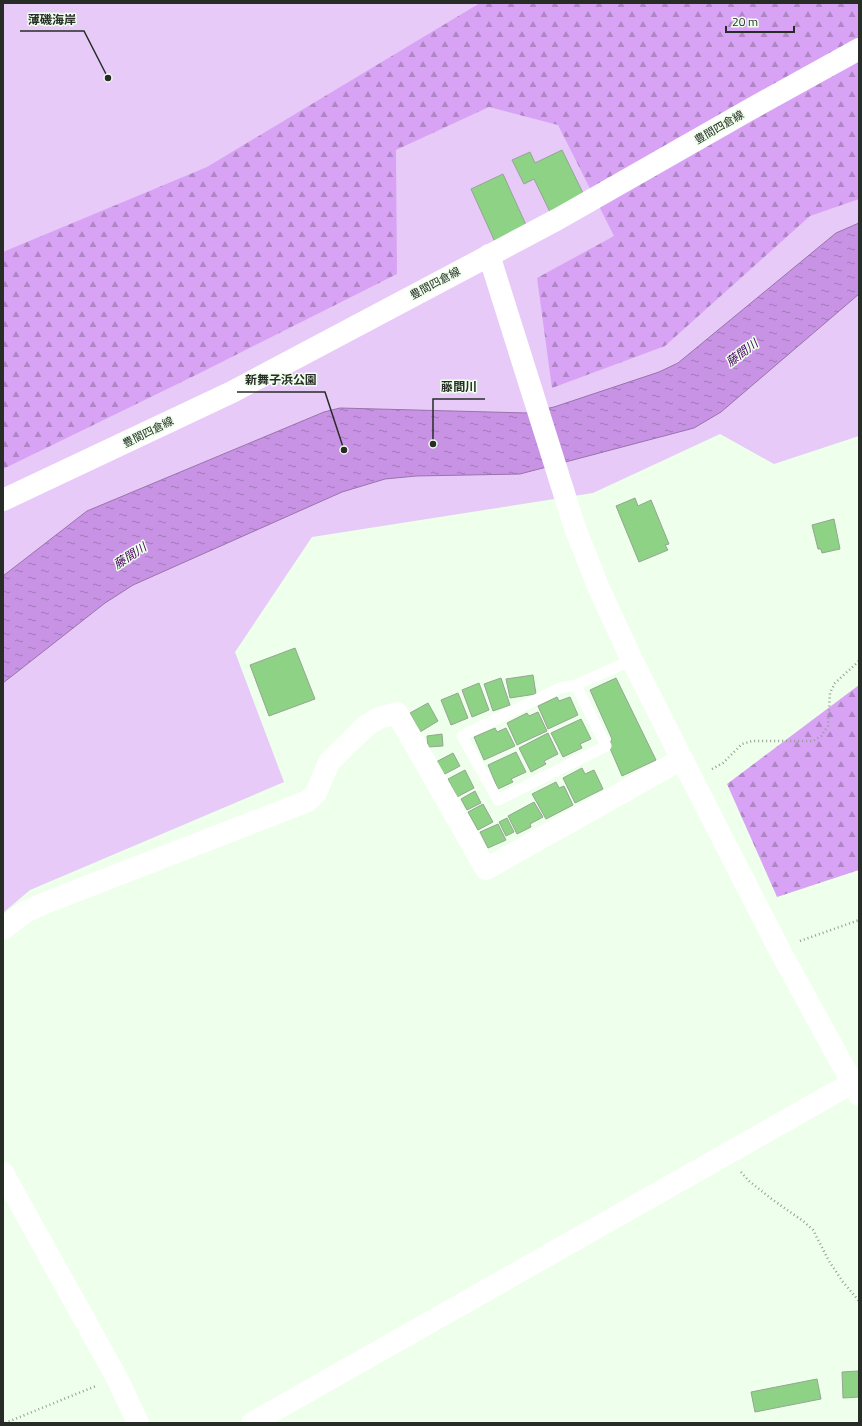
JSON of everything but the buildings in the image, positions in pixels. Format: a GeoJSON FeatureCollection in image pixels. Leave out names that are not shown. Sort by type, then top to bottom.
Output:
{"type":"FeatureCollection","features":[{"type":"Feature","properties":{"kind":"street","name":"豊間四倉線"},"geometry":{"type":"LineString","coordinates":[[3,500],[232,392],[558,219],[859,49]]}},
{"type":"Feature","properties":{"kind":"street"},"geometry":{"type":"LineString","coordinates":[[252,1423],[726,1154],[856,1089],[779,949],[692,780],[632,660],[600,591],[558,475],[489,255]]}},
{"type":"Feature","properties":{"kind":"street"},"geometry":{"type":"LineString","coordinates":[[3,930],[25,912],[45,903],[308,801],[316,793],[329,762],[367,725],[379,718],[397,713],[486,869],[682,759]]}},
{"type":"Feature","properties":{"kind":"street"},"geometry":{"type":"LineString","coordinates":[[3,1173],[117,1378],[138,1423]]}},
{"type":"Feature","properties":{"kind":"lane"},"geometry":{"type":"LineString","coordinates":[[576,685],[606,746],[498,800],[462,736],[560,688],[576,685],[632,660]]}},
{"type":"Feature","properties":{"kind":"path"},"geometry":{"type":"LineString","coordinates":[[692,780],[723,763],[742,744],[752,741],[813,741],[822,736],[828,726],[830,693],[835,683],[859,661]]}},
{"type":"Feature","properties":{"kind":"path"},"geometry":{"type":"LineString","coordinates":[[779,949],[859,920]]}},
{"type":"Feature","properties":{"kind":"path"},"geometry":{"type":"LineString","coordinates":[[726,1154],[749,1181],[803,1221],[812,1230],[829,1261],[843,1282],[859,1301]]}},
{"type":"Feature","properties":{"kind":"path"},"geometry":{"type":"LineString","coordinates":[[5,1423],[117,1378]]}},
{"type":"Feature","properties":{"kind":"shaded area"},"geometry":{"type":"Polygon","coordinates":[[[3,3],[859,3],[859,436],[774,464],[720,434],[593,493],[312,537],[235,652],[284,782],[30,890],[3,913],[3,3]]]}},
{"type":"Feature","properties":{"kind":"green space"},"geometry":{"type":"Polygon","coordinates":[[[480,3],[859,3],[859,199],[810,216],[665,346],[552,388],[537,278],[614,236],[558,125],[489,107],[396,150],[397,274],[198,374],[3,469],[3,252],[207,167],[480,3]]]}},
{"type":"Feature","properties":{"kind":"green space"},"geometry":{"type":"Polygon","coordinates":[[[859,685],[859,870],[777,897],[727,784],[859,685]]]}},
{"type":"Feature","properties":{"kind":"water"},"geometry":{"type":"Polygon","coordinates":[[[859,223],[859,294],[721,412],[694,428],[520,474],[416,476],[385,479],[342,492],[133,585],[105,603],[3,683],[3,576],[87,511],[324,412],[340,408],[527,413],[554,407],[659,372],[678,363],[836,233],[859,223]]]}},
{"type":"Feature","properties":{"kind":"place","name":"薄磯海岸"},"geometry":{"type":"Point","coordinates":[108,78]}},
{"type":"Feature","properties":{"kind":"place","name":"藤間川"},"geometry":{"type":"Point","coordinates":[433,444]}},
{"type":"Feature","properties":{"kind":"place","name":"新舞子浜公園"},"geometry":{"type":"Point","coordinates":[344,450]}}]}
